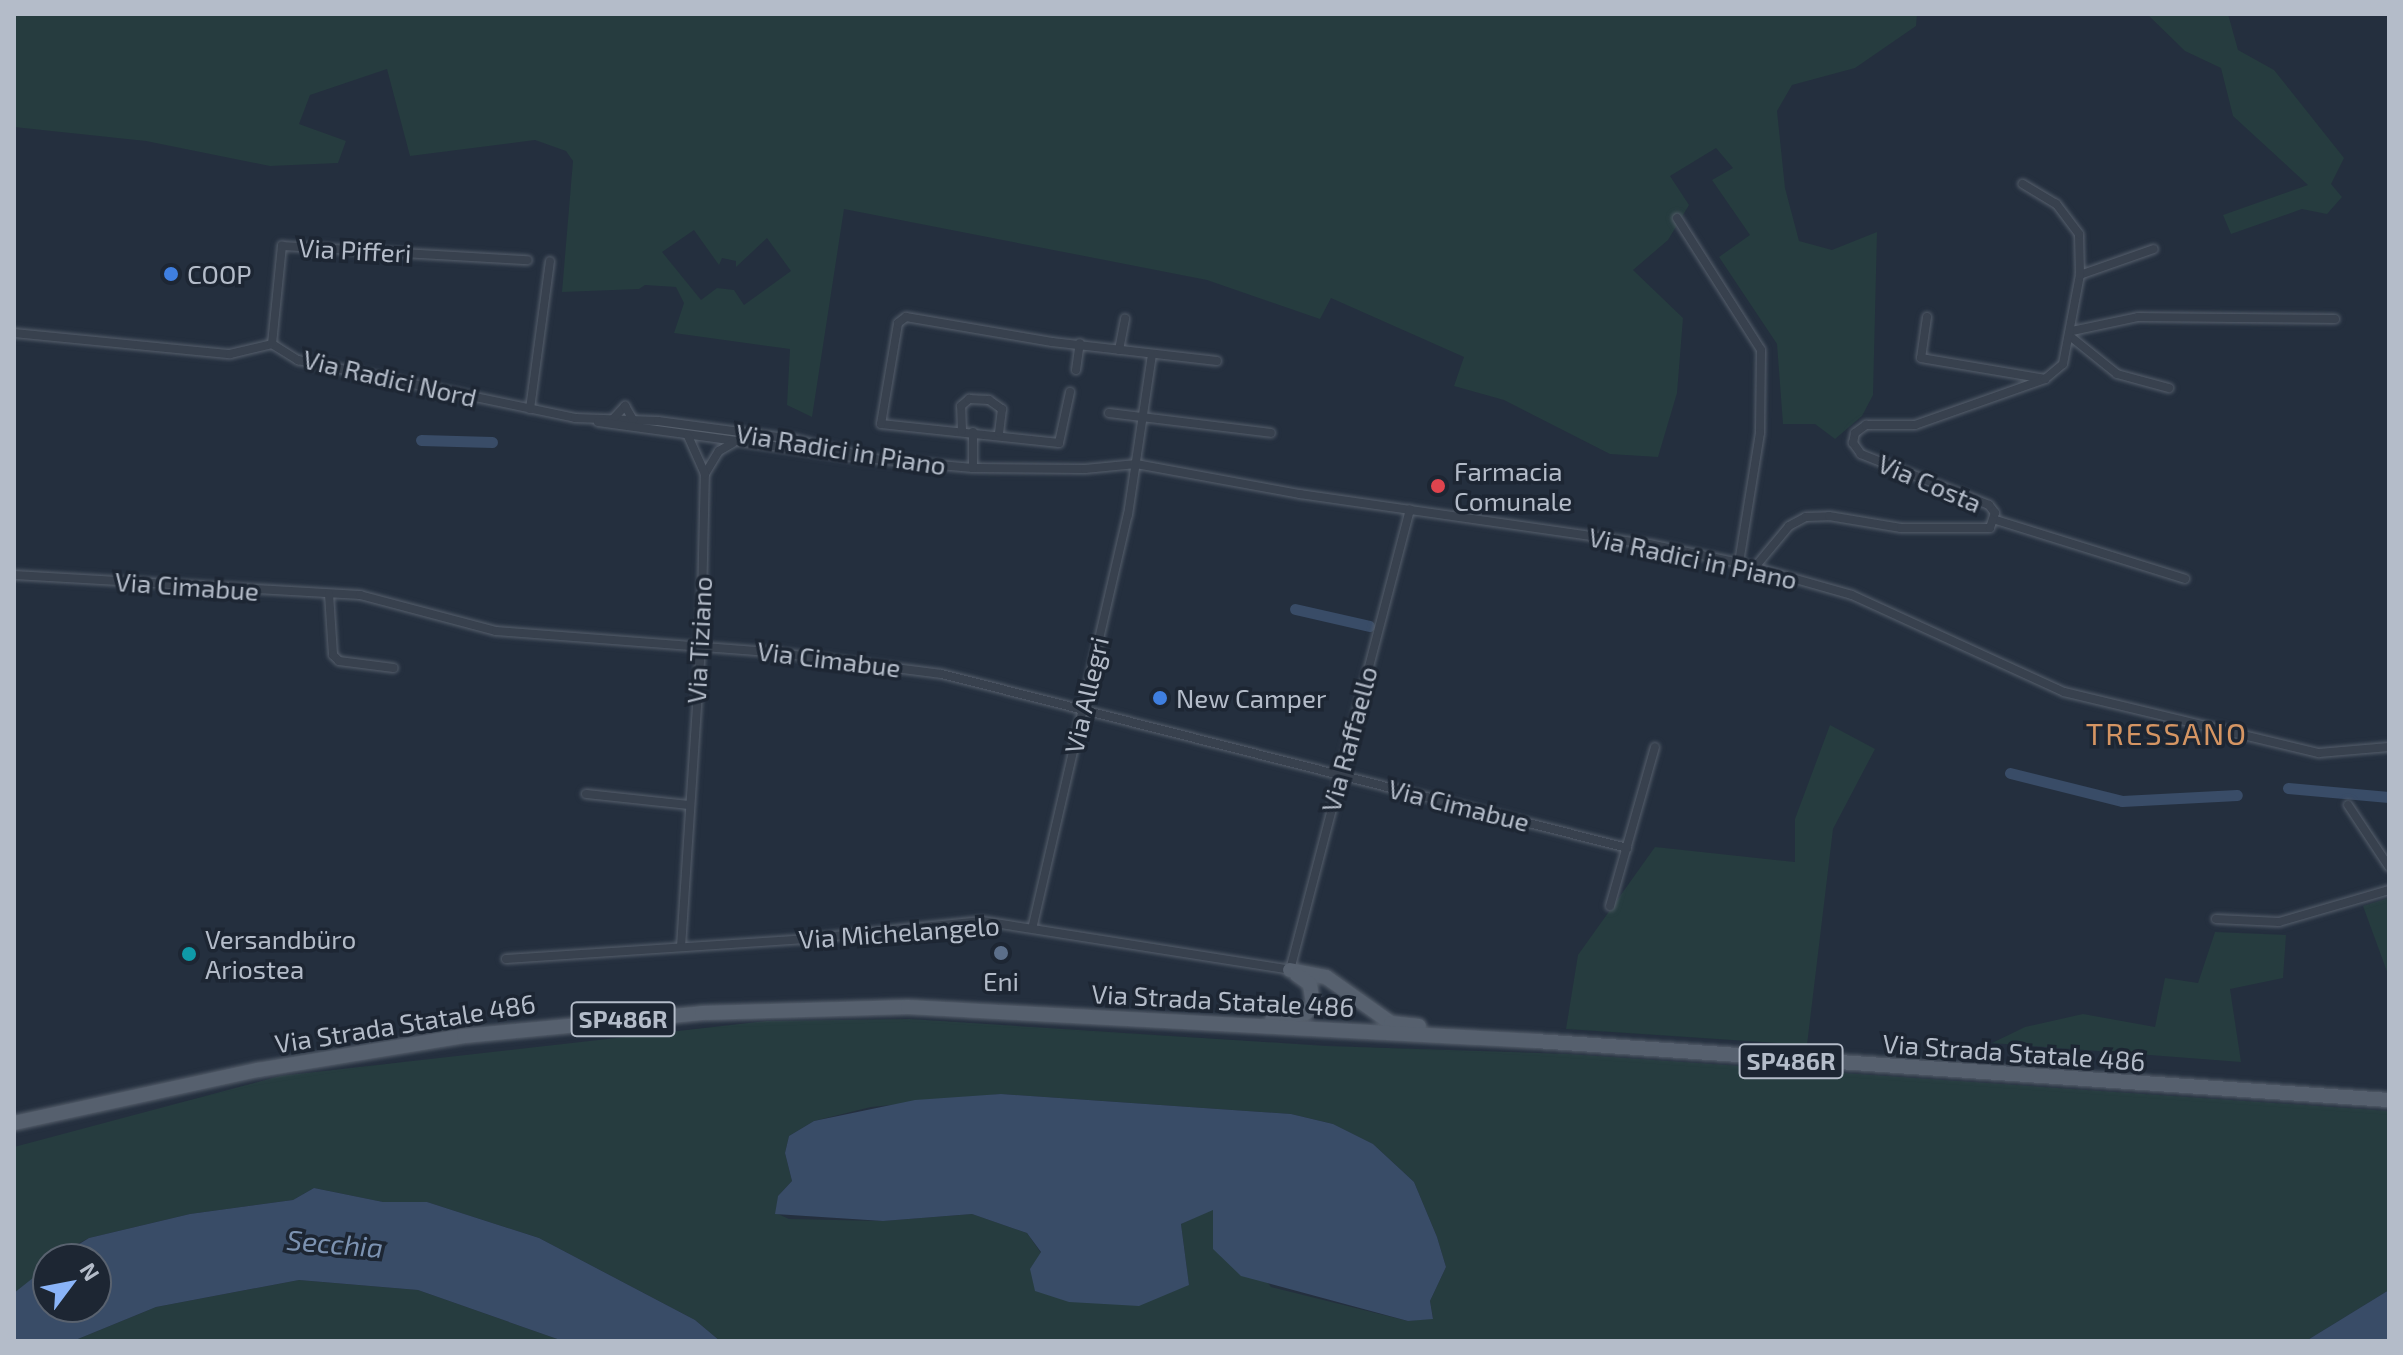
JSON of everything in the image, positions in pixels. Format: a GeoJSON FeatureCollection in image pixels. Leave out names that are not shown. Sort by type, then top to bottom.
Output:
{"type":"FeatureCollection","features":[{"type":"Feature","properties":{"kind":"main road"},"geometry":{"type":"LineString","coordinates":[[1193,1023],[1281,1020],[1306,1013],[1314,993],[1290,970]]}},
{"type":"Feature","properties":{"kind":"main road"},"geometry":{"type":"LineString","coordinates":[[1290,970],[1326,977],[1391,1023],[1453,1029],[1477,1038]]}},
{"type":"Feature","properties":{"kind":"main road","name":"Via Strada Statale 486"},"geometry":{"type":"LineString","coordinates":[[62,1112],[258,1070],[420,1043],[628,1018],[908,1007],[1477,1038],[2389,1100]]}},
{"type":"Feature","properties":{"kind":"main road"},"geometry":{"type":"LineString","coordinates":[[14,1116],[62,1112]]}},
{"type":"Feature","properties":{"kind":"main road"},"geometry":{"type":"LineString","coordinates":[[14,1132],[62,1112]]}},
{"type":"Feature","properties":{"kind":"main road","name":"SP486R"},"geometry":{"type":"LineString","coordinates":[[14,1123],[62,1112]]}},
{"type":"Feature","properties":{"kind":"street"},"geometry":{"type":"LineString","coordinates":[[1927,317],[1921,358],[2045,379],[2063,364],[2072,334],[2080,275],[2079,234],[2071,217],[2023,184]]}},
{"type":"Feature","properties":{"kind":"street"},"geometry":{"type":"LineString","coordinates":[[1677,218],[1761,350],[1760,433],[1739,563]]}},
{"type":"Feature","properties":{"kind":"street","name":"Via Pifferi"},"geometry":{"type":"LineString","coordinates":[[272,344],[282,246],[528,260]]}},
{"type":"Feature","properties":{"kind":"street"},"geometry":{"type":"LineString","coordinates":[[2080,275],[2154,249]]}},
{"type":"Feature","properties":{"kind":"street"},"geometry":{"type":"LineString","coordinates":[[530,409],[550,261]]}},
{"type":"Feature","properties":{"kind":"street"},"geometry":{"type":"LineString","coordinates":[[2072,334],[2138,317],[2335,319]]}},
{"type":"Feature","properties":{"kind":"street"},"geometry":{"type":"LineString","coordinates":[[1119,350],[1125,319]]}},
{"type":"Feature","properties":{"kind":"street"},"geometry":{"type":"LineString","coordinates":[[962,431],[881,424],[900,320],[1217,361]]}},
{"type":"Feature","properties":{"kind":"street","name":"Via Radici Nord"},"geometry":{"type":"LineString","coordinates":[[14,333],[230,354],[272,344],[298,360],[530,409],[646,431],[874,459]]}},
{"type":"Feature","properties":{"kind":"street"},"geometry":{"type":"LineString","coordinates":[[2072,334],[2117,374],[2169,388]]}},
{"type":"Feature","properties":{"kind":"street"},"geometry":{"type":"LineString","coordinates":[[1076,370],[1080,343]]}},
{"type":"Feature","properties":{"kind":"street","name":"Via Allegri"},"geometry":{"type":"LineString","coordinates":[[1033,925],[1136,464],[1152,355]]}},
{"type":"Feature","properties":{"kind":"street","name":"Via Costa"},"geometry":{"type":"LineString","coordinates":[[1755,567],[1773,542],[1806,517],[1976,532],[1990,528],[1996,520],[1989,505],[1861,454],[1853,443],[1855,433],[1866,425],[1915,425],[2045,379]]}},
{"type":"Feature","properties":{"kind":"street","name":"Via Radici in Piano"},"geometry":{"type":"LineString","coordinates":[[999,433],[1002,409],[989,400],[969,399],[961,406],[962,431],[999,433],[1059,443],[1070,392]]}},
{"type":"Feature","properties":{"kind":"street"},"geometry":{"type":"LineString","coordinates":[[612,420],[625,406],[633,420],[646,431]]}},
{"type":"Feature","properties":{"kind":"street"},"geometry":{"type":"LineString","coordinates":[[1109,413],[1271,433]]}},
{"type":"Feature","properties":{"kind":"street","name":"Via Radici Nord"},"geometry":{"type":"LineString","coordinates":[[597,421],[633,420],[710,428]]}},
{"type":"Feature","properties":{"kind":"street","name":"Via Radici in Piano"},"geometry":{"type":"LineString","coordinates":[[710,428],[793,439],[874,459],[973,468],[1085,469],[1136,464],[1739,563],[1912,620],[2064,692],[2319,753],[2389,747]]}},
{"type":"Feature","properties":{"kind":"street","name":"Via Radici in Piano"},"geometry":{"type":"LineString","coordinates":[[973,432],[973,468]]}},
{"type":"Feature","properties":{"kind":"street"},"geometry":{"type":"LineString","coordinates":[[688,436],[705,474]]}},
{"type":"Feature","properties":{"kind":"street"},"geometry":{"type":"LineString","coordinates":[[705,474],[719,451],[734,443]]}},
{"type":"Feature","properties":{"kind":"street","name":"Via Tiziano"},"geometry":{"type":"LineString","coordinates":[[681,947],[701,645],[705,474]]}},
{"type":"Feature","properties":{"kind":"street","name":"Via Raffaello"},"geometry":{"type":"LineString","coordinates":[[1290,970],[1338,774],[1410,509]]}},
{"type":"Feature","properties":{"kind":"street"},"geometry":{"type":"LineString","coordinates":[[1996,520],[2185,579]]}},
{"type":"Feature","properties":{"kind":"street","name":"Via Cimabue"},"geometry":{"type":"LineString","coordinates":[[14,575],[360,595],[496,631],[701,645],[942,674],[1083,709],[1223,749],[1338,774],[1627,848]]}},
{"type":"Feature","properties":{"kind":"street"},"geometry":{"type":"LineString","coordinates":[[329,594],[333,655],[339,661],[394,668]]}},
{"type":"Feature","properties":{"kind":"street"},"geometry":{"type":"LineString","coordinates":[[1610,906],[1655,747]]}},
{"type":"Feature","properties":{"kind":"street"},"geometry":{"type":"LineString","coordinates":[[586,794],[689,805]]}},
{"type":"Feature","properties":{"kind":"street"},"geometry":{"type":"LineString","coordinates":[[2348,805],[2389,867]]}},
{"type":"Feature","properties":{"kind":"street"},"geometry":{"type":"LineString","coordinates":[[2216,919],[2279,922],[2389,890]]}},
{"type":"Feature","properties":{"kind":"street","name":"Via Michelangelo"},"geometry":{"type":"LineString","coordinates":[[506,959],[982,921],[1033,925],[1290,970]]}},
{"type":"Feature","properties":{"kind":"green space"},"geometry":{"type":"Polygon","coordinates":[[[14,14],[1917,14],[1916,26],[1855,68],[1792,85],[1777,111],[1785,188],[1799,241],[1832,250],[1877,232],[1873,395],[1862,416],[1835,439],[1815,424],[1783,424],[1777,344],[1719,257],[1750,235],[1712,180],[1733,168],[1716,148],[1670,176],[1689,205],[1668,240],[1633,270],[1683,318],[1677,393],[1658,457],[1610,454],[1504,400],[1454,386],[1464,357],[1331,298],[1320,319],[1207,280],[844,209],[812,417],[787,405],[790,349],[674,333],[684,303],[676,287],[645,285],[639,289],[562,292],[573,161],[566,151],[535,140],[410,156],[387,69],[310,95],[299,124],[346,141],[338,163],[270,166],[146,141],[14,127],[14,14]],[[694,230],[662,252],[701,300],[717,288],[734,290],[744,305],[791,271],[767,238],[736,267],[736,261],[722,258],[719,265],[694,230]]]}},
{"type":"Feature","properties":{"kind":"green space"},"geometry":{"type":"Polygon","coordinates":[[[2147,14],[2228,14],[2238,50],[2274,70],[2344,158],[2331,184],[2342,197],[2327,214],[2302,209],[2231,234],[2223,215],[2308,185],[2233,116],[2221,68],[2185,51],[2147,14]]]}},
{"type":"Feature","properties":{"kind":"green space"},"geometry":{"type":"Polygon","coordinates":[[[1830,725],[1875,749],[1833,829],[1807,1045],[1566,1029],[1578,955],[1655,847],[1795,862],[1795,819],[1830,725]]]}},
{"type":"Feature","properties":{"kind":"green space"},"geometry":{"type":"Polygon","coordinates":[[[2389,898],[2389,977],[2363,906],[2389,898]]]}},
{"type":"Feature","properties":{"kind":"green space"},"geometry":{"type":"Polygon","coordinates":[[[2215,932],[2286,935],[2283,978],[2230,989],[2241,1062],[1992,1043],[2025,1027],[2083,1014],[2155,1027],[2165,978],[2198,983],[2215,932]]]}},
{"type":"Feature","properties":{"kind":"green space"},"geometry":{"type":"Polygon","coordinates":[[[910,1019],[1326,1046],[1568,1054],[2389,1111],[2389,1290],[2306,1341],[720,1341],[695,1320],[539,1238],[427,1202],[383,1202],[314,1188],[293,1200],[190,1214],[79,1243],[32,1243],[32,1280],[14,1293],[14,1147],[280,1076],[766,1021],[910,1019]],[[1001,1094],[871,1107],[814,1121],[789,1136],[785,1153],[792,1181],[778,1196],[776,1213],[789,1219],[883,1221],[972,1214],[1027,1233],[1041,1253],[1189,1285],[1181,1224],[1213,1209],[1271,1287],[1408,1321],[1433,1318],[1430,1301],[1446,1267],[1414,1182],[1373,1144],[1333,1124],[1291,1114],[1001,1094]]]}},
{"type":"Feature","properties":{"kind":"green space"},"geometry":{"type":"Polygon","coordinates":[[[299,1280],[418,1290],[563,1341],[73,1341],[156,1307],[299,1280]]]}},
{"type":"Feature","properties":{"kind":"water"},"geometry":{"type":"Polygon","coordinates":[[[1001,1094],[1291,1114],[1333,1124],[1373,1144],[1414,1182],[1437,1237],[1446,1267],[1430,1301],[1433,1319],[1408,1321],[1241,1276],[1213,1249],[1213,1210],[1181,1224],[1189,1285],[1139,1306],[1069,1302],[1035,1291],[1030,1269],[1041,1252],[1027,1233],[972,1214],[883,1221],[775,1214],[778,1196],[792,1181],[785,1153],[789,1136],[814,1121],[915,1100],[1001,1094]]]}},
{"type":"Feature","properties":{"kind":"water","name":"Secchia"},"geometry":{"type":"Polygon","coordinates":[[[314,1188],[383,1202],[427,1202],[539,1238],[695,1320],[720,1341],[563,1341],[418,1290],[299,1280],[156,1307],[73,1341],[14,1341],[14,1293],[32,1279],[32,1323],[112,1323],[112,1243],[81,1243],[89,1238],[190,1214],[293,1200],[314,1188]]]}},
{"type":"Feature","properties":{"kind":"water"},"geometry":{"type":"Polygon","coordinates":[[[2389,1290],[2389,1341],[2306,1341],[2389,1290]]]}},
{"type":"Feature","properties":{"kind":"waterway"},"geometry":{"type":"LineString","coordinates":[[421,440],[492,442]]}},
{"type":"Feature","properties":{"kind":"waterway"},"geometry":{"type":"LineString","coordinates":[[1295,609],[1369,626]]}},
{"type":"Feature","properties":{"kind":"waterway"},"geometry":{"type":"LineString","coordinates":[[2010,773],[2122,801],[2237,795]]}},
{"type":"Feature","properties":{"kind":"waterway"},"geometry":{"type":"LineString","coordinates":[[2288,788],[2389,797]]}},
{"type":"Feature","properties":{"kind":"place","name":"COOP"},"geometry":{"type":"Point","coordinates":[171,274]}},
{"type":"Feature","properties":{"kind":"place","name":"Farmacia Comunale"},"geometry":{"type":"Point","coordinates":[1438,486]}},
{"type":"Feature","properties":{"kind":"place","name":"New Camper"},"geometry":{"type":"Point","coordinates":[1160,698]}},
{"type":"Feature","properties":{"kind":"place","name":"Eni"},"geometry":{"type":"Point","coordinates":[1001,953]}},
{"type":"Feature","properties":{"kind":"place","name":"Versandbüro Ariostea"},"geometry":{"type":"Point","coordinates":[189,954]}},
{"type":"Feature","properties":{"kind":"district","name":"TRESSANO"},"geometry":{"type":"Point","coordinates":[2167,733]}}]}
